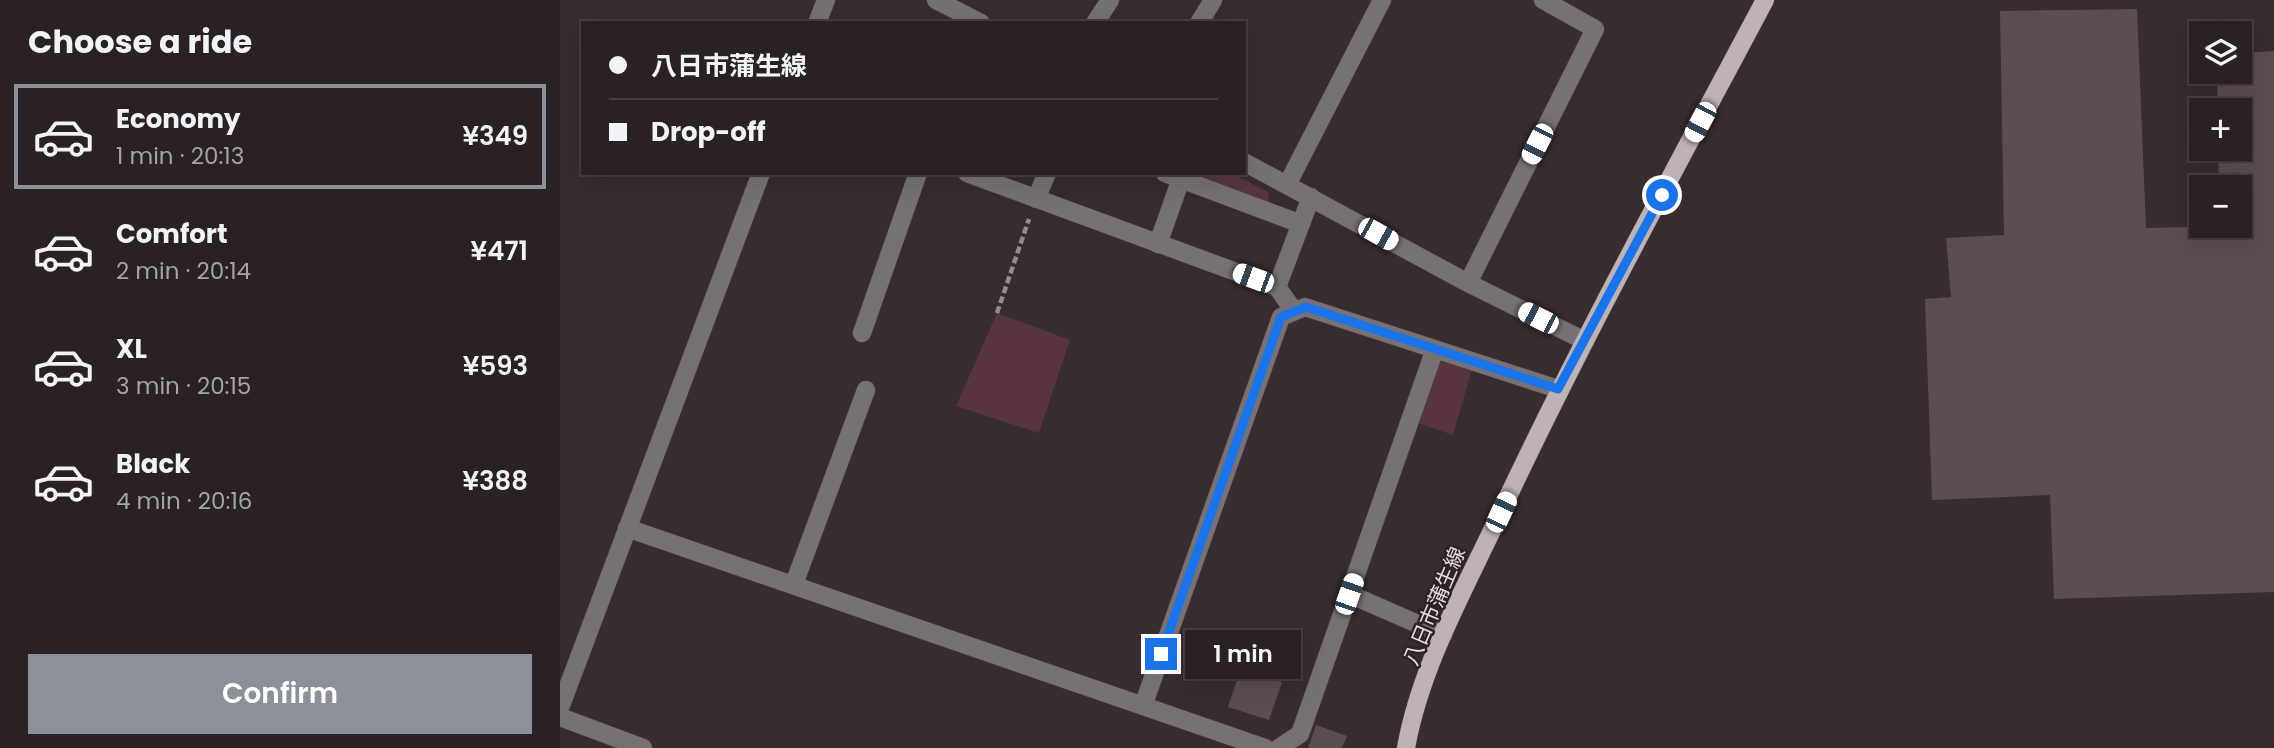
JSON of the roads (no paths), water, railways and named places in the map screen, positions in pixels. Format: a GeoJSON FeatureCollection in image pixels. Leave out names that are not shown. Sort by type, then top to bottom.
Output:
{"type":"FeatureCollection","features":[{"type":"Feature","properties":{"kind":"main road","name":"八日市蒲生線"},"geometry":{"type":"LineString","coordinates":[[1406,748],[1410,727],[1443,635],[1558,389],[1765,0]]}},
{"type":"Feature","properties":{"kind":"street"},"geometry":{"type":"LineString","coordinates":[[818,21],[826,0]]}},
{"type":"Feature","properties":{"kind":"street"},"geometry":{"type":"LineString","coordinates":[[936,0],[974,16]]}},
{"type":"Feature","properties":{"kind":"street"},"geometry":{"type":"LineString","coordinates":[[1096,21],[1110,0]]}},
{"type":"Feature","properties":{"kind":"street"},"geometry":{"type":"LineString","coordinates":[[1200,21],[1213,0]]}},
{"type":"Feature","properties":{"kind":"street"},"geometry":{"type":"LineString","coordinates":[[1287,185],[1382,0]]}},
{"type":"Feature","properties":{"kind":"street"},"geometry":{"type":"LineString","coordinates":[[1468,283],[1595,29],[1543,0]]}},
{"type":"Feature","properties":{"kind":"street"},"geometry":{"type":"LineString","coordinates":[[1246,163],[1468,283],[1585,341]]}},
{"type":"Feature","properties":{"kind":"street"},"geometry":{"type":"LineString","coordinates":[[560,708],[760,175]]}},
{"type":"Feature","properties":{"kind":"street"},"geometry":{"type":"LineString","coordinates":[[862,333],[917,175]]}},
{"type":"Feature","properties":{"kind":"street"},"geometry":{"type":"LineString","coordinates":[[972,175],[1277,287],[1294,311]]}},
{"type":"Feature","properties":{"kind":"street"},"geometry":{"type":"LineString","coordinates":[[1036,199],[1046,175]]}},
{"type":"Feature","properties":{"kind":"street"},"geometry":{"type":"LineString","coordinates":[[1158,244],[1177,175],[1301,224]]}},
{"type":"Feature","properties":{"kind":"street"},"geometry":{"type":"LineString","coordinates":[[1277,287],[1311,197]]}},
{"type":"Feature","properties":{"kind":"street"},"geometry":{"type":"LineString","coordinates":[[1143,706],[1281,317],[1306,307],[1558,389]]}},
{"type":"Feature","properties":{"kind":"street"},"geometry":{"type":"LineString","coordinates":[[1279,748],[1300,734],[1435,349]]}},
{"type":"Feature","properties":{"kind":"street"},"geometry":{"type":"LineString","coordinates":[[794,584],[866,390]]}},
{"type":"Feature","properties":{"kind":"street"},"geometry":{"type":"LineString","coordinates":[[627,528],[1265,748]]}},
{"type":"Feature","properties":{"kind":"street"},"geometry":{"type":"LineString","coordinates":[[1349,594],[1443,635]]}},
{"type":"Feature","properties":{"kind":"street"},"geometry":{"type":"LineString","coordinates":[[560,717],[643,748]]}}]}
